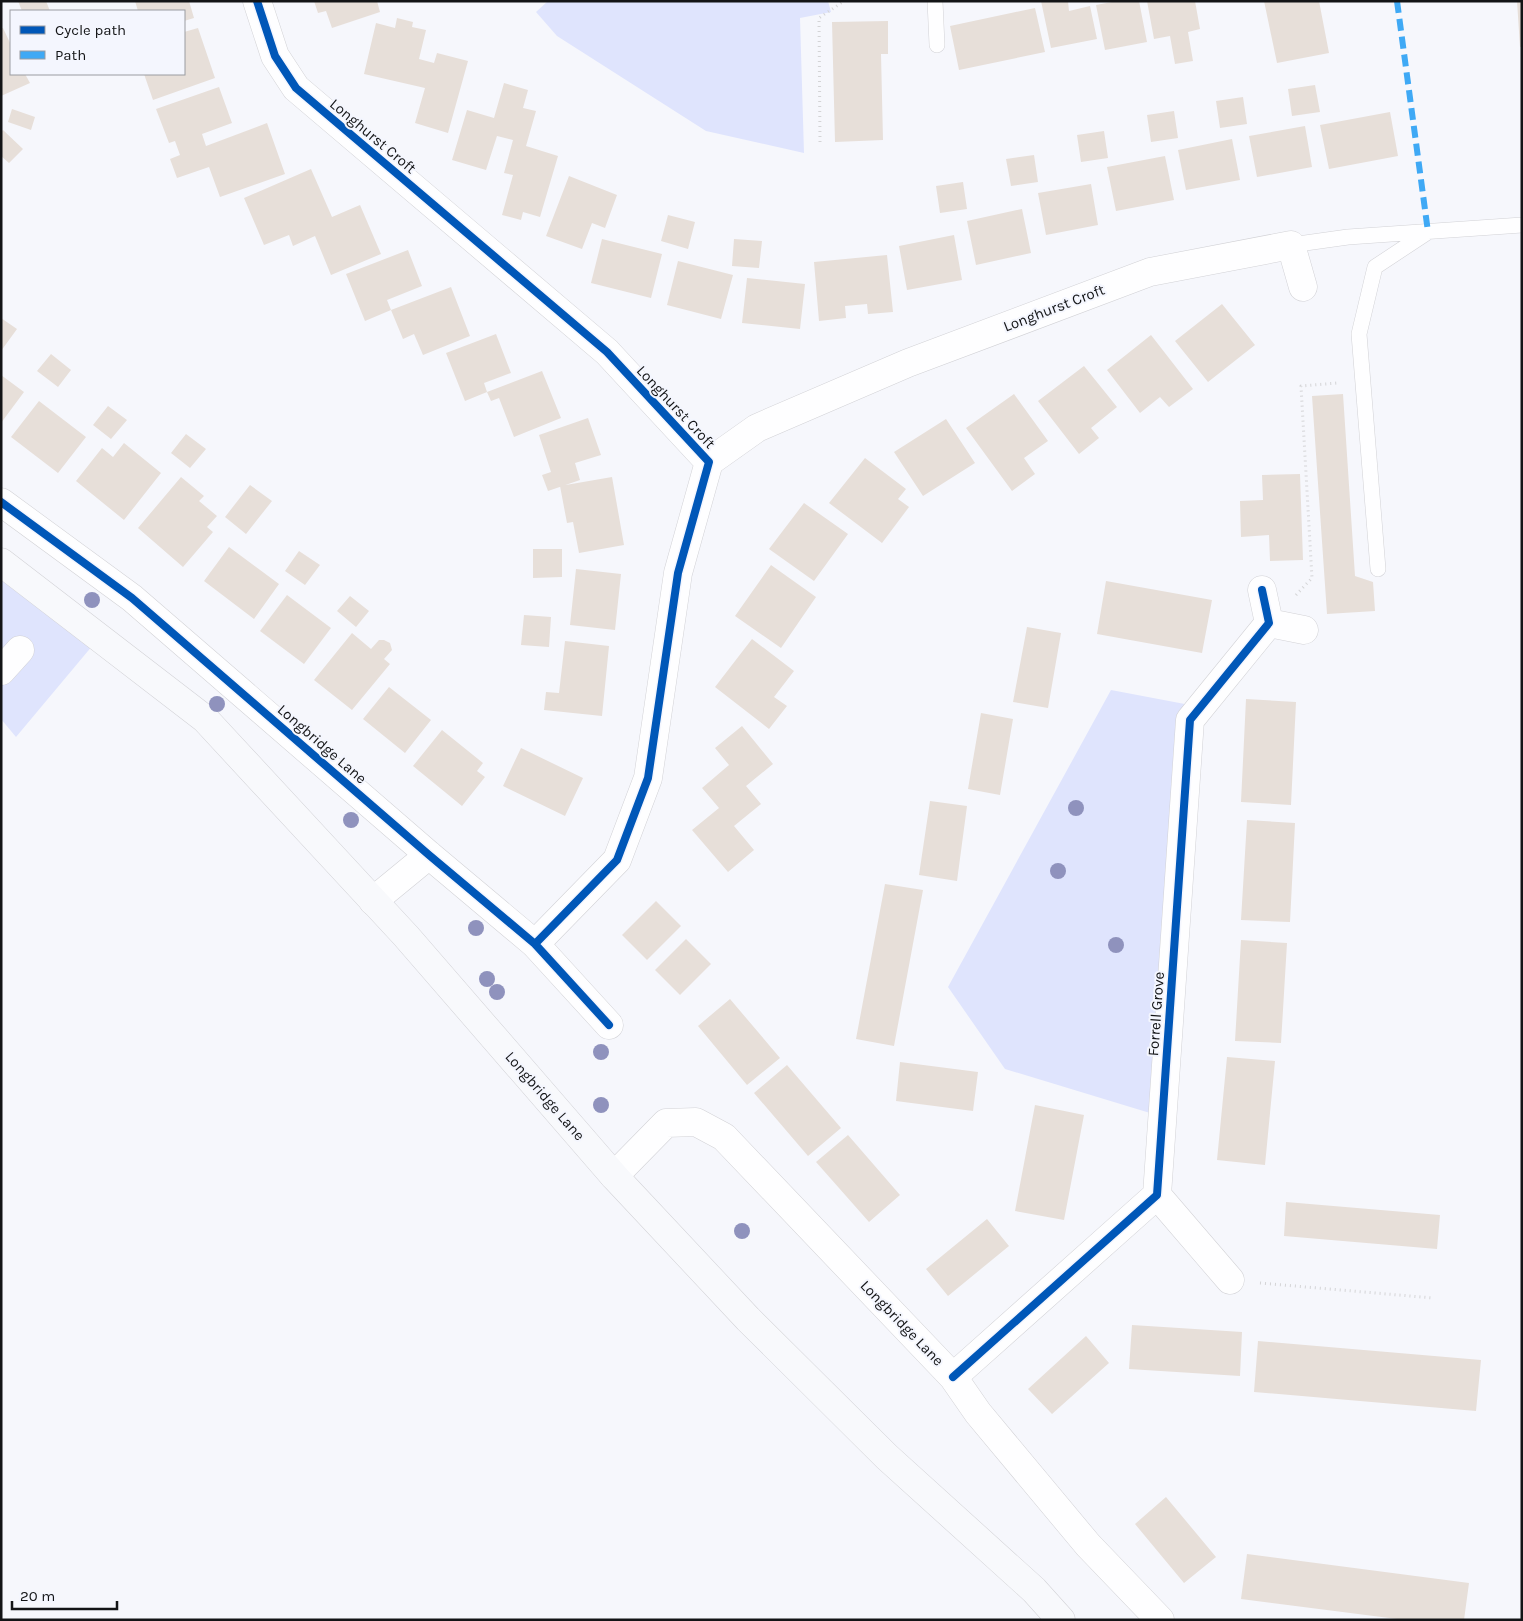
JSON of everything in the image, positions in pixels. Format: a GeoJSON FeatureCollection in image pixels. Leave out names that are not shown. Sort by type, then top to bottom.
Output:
{"type":"FeatureCollection","features":[{"type":"Feature","properties":{"kind":"main road","name":"Longbridge Lane"},"geometry":{"type":"LineString","coordinates":[[1,562],[205,719],[373,900],[614,1176],[755,1326],[887,1457],[1034,1590],[1061,1620]]}},
{"type":"Feature","properties":{"kind":"street","name":"Longhurst Croft"},"geometry":{"type":"LineString","coordinates":[[257,1],[275,56],[296,88],[607,352],[709,462]]}},
{"type":"Feature","properties":{"kind":"street","name":"Longhurst Croft"},"geometry":{"type":"LineString","coordinates":[[535,944],[617,860],[648,778],[678,573],[709,462],[757,428],[766,424],[908,363],[1150,272],[1291,245]]}},
{"type":"Feature","properties":{"kind":"street"},"geometry":{"type":"LineString","coordinates":[[1291,245],[1303,287]]}},
{"type":"Feature","properties":{"kind":"street","name":"Longbridge Lane"},"geometry":{"type":"LineString","coordinates":[[1,502],[132,598],[429,856],[535,944],[609,1025]]}},
{"type":"Feature","properties":{"kind":"street"},"geometry":{"type":"LineString","coordinates":[[1262,590],[1269,623],[1304,630]]}},
{"type":"Feature","properties":{"kind":"street","name":"Forrell Grove"},"geometry":{"type":"LineString","coordinates":[[1157,1196],[1190,720],[1269,623]]}},
{"type":"Feature","properties":{"kind":"street"},"geometry":{"type":"LineString","coordinates":[[1,671],[20,650]]}},
{"type":"Feature","properties":{"kind":"street"},"geometry":{"type":"LineString","coordinates":[[373,900],[429,856]]}},
{"type":"Feature","properties":{"kind":"street","name":"Longbridge Lane"},"geometry":{"type":"LineString","coordinates":[[614,1176],[666,1124],[696,1122],[724,1137],[953,1377],[978,1412],[1088,1545],[1160,1620]]}},
{"type":"Feature","properties":{"kind":"street"},"geometry":{"type":"LineString","coordinates":[[953,1377],[1157,1196],[1230,1280]]}},
{"type":"Feature","properties":{"kind":"lane"},"geometry":{"type":"LineString","coordinates":[[934,1],[937,44]]}},
{"type":"Feature","properties":{"kind":"lane"},"geometry":{"type":"LineString","coordinates":[[1291,245],[1348,237],[1522,226]]}},
{"type":"Feature","properties":{"kind":"lane"},"geometry":{"type":"LineString","coordinates":[[1378,569],[1359,334],[1375,268],[1428,232]]}},
{"type":"Feature","properties":{"kind":"path"},"geometry":{"type":"LineString","coordinates":[[820,142],[819,18],[844,1]]}},
{"type":"Feature","properties":{"kind":"path"},"geometry":{"type":"LineString","coordinates":[[1269,623],[1312,578],[1301,386]]}},
{"type":"Feature","properties":{"kind":"path"},"geometry":{"type":"LineString","coordinates":[[1230,1280],[1433,1298]]}},
{"type":"Feature","properties":{"kind":"shaded area"},"geometry":{"type":"Polygon","coordinates":[[[548,1],[828,1],[831,12],[800,18],[804,153],[706,131],[557,36],[536,12],[548,1]]]}},
{"type":"Feature","properties":{"kind":"shaded area"},"geometry":{"type":"Polygon","coordinates":[[[1,577],[93,645],[16,737],[1,719],[1,577]]]}},
{"type":"Feature","properties":{"kind":"shaded area"},"geometry":{"type":"Polygon","coordinates":[[[1111,690],[1190,705],[1150,1113],[1005,1069],[948,987],[1111,690]]]}},
{"type":"Feature","properties":{"kind":"building"},"geometry":{"type":"Polygon","coordinates":[[[18,1],[46,1],[50,10],[22,10],[18,1]]]}},
{"type":"Feature","properties":{"kind":"building"},"geometry":{"type":"Polygon","coordinates":[[[135,1],[189,1],[194,18],[185,21],[185,10],[138,10],[135,1]]]}},
{"type":"Feature","properties":{"kind":"building"},"geometry":{"type":"Polygon","coordinates":[[[314,1],[377,1],[380,12],[332,28],[326,11],[318,13],[314,1]]]}},
{"type":"Feature","properties":{"kind":"building"},"geometry":{"type":"Polygon","coordinates":[[[1041,1],[1068,1],[1069,11],[1090,6],[1097,39],[1051,48],[1041,1]]]}},
{"type":"Feature","properties":{"kind":"building"},"geometry":{"type":"Polygon","coordinates":[[[1117,1],[1139,1],[1147,42],[1105,50],[1096,5],[1117,1]]]}},
{"type":"Feature","properties":{"kind":"building"},"geometry":{"type":"Polygon","coordinates":[[[1147,1],[1195,1],[1200,29],[1188,32],[1193,61],[1175,64],[1170,36],[1154,39],[1147,1]]]}},
{"type":"Feature","properties":{"kind":"building"},"geometry":{"type":"Polygon","coordinates":[[[1264,1],[1319,1],[1329,53],[1277,63],[1264,1]]]}},
{"type":"Feature","properties":{"kind":"building"},"geometry":{"type":"Polygon","coordinates":[[[1517,1],[1522,1],[1522,47],[1520,47],[1517,1]]]}},
{"type":"Feature","properties":{"kind":"building"},"geometry":{"type":"Polygon","coordinates":[[[1035,8],[1045,52],[959,70],[950,26],[1035,8]]]}},
{"type":"Feature","properties":{"kind":"building"},"geometry":{"type":"Polygon","coordinates":[[[397,18],[413,22],[412,27],[426,30],[419,59],[434,63],[437,53],[468,61],[448,133],[415,123],[425,88],[364,74],[376,23],[395,28],[397,18]]]}},
{"type":"Feature","properties":{"kind":"building"},"geometry":{"type":"Polygon","coordinates":[[[888,21],[888,54],[881,54],[883,140],[835,142],[832,22],[888,21]]]}},
{"type":"Feature","properties":{"kind":"building"},"geometry":{"type":"Polygon","coordinates":[[[1,28],[3,28],[10,43],[10,75],[26,75],[30,83],[1,96],[1,28]]]}},
{"type":"Feature","properties":{"kind":"building"},"geometry":{"type":"Polygon","coordinates":[[[198,28],[215,78],[153,100],[144,75],[185,75],[185,32],[198,28]]]}},
{"type":"Feature","properties":{"kind":"building"},"geometry":{"type":"Polygon","coordinates":[[[504,83],[528,90],[523,108],[536,111],[526,146],[558,156],[540,217],[523,212],[521,220],[502,215],[513,175],[504,173],[513,140],[497,136],[486,170],[452,160],[467,110],[494,118],[504,83]]]}},
{"type":"Feature","properties":{"kind":"building"},"geometry":{"type":"Polygon","coordinates":[[[1315,85],[1320,112],[1292,116],[1288,89],[1315,85]]]}},
{"type":"Feature","properties":{"kind":"building"},"geometry":{"type":"Polygon","coordinates":[[[219,87],[232,123],[202,134],[206,146],[267,123],[285,174],[220,197],[209,167],[177,178],[170,159],[180,155],[175,141],[169,143],[156,109],[219,87]]]}},
{"type":"Feature","properties":{"kind":"building"},"geometry":{"type":"Polygon","coordinates":[[[1243,97],[1247,124],[1220,128],[1216,101],[1243,97]]]}},
{"type":"Feature","properties":{"kind":"building"},"geometry":{"type":"Polygon","coordinates":[[[12,109],[35,117],[31,130],[8,122],[12,109]]]}},
{"type":"Feature","properties":{"kind":"building"},"geometry":{"type":"Polygon","coordinates":[[[1174,111],[1178,138],[1151,142],[1147,115],[1174,111]]]}},
{"type":"Feature","properties":{"kind":"building"},"geometry":{"type":"Polygon","coordinates":[[[1390,112],[1398,156],[1329,169],[1320,125],[1390,112]]]}},
{"type":"Feature","properties":{"kind":"building"},"geometry":{"type":"Polygon","coordinates":[[[1305,126],[1312,167],[1257,177],[1249,136],[1305,126]]]}},
{"type":"Feature","properties":{"kind":"building"},"geometry":{"type":"Polygon","coordinates":[[[3,130],[23,149],[9,163],[1,156],[1,132],[3,130]]]}},
{"type":"Feature","properties":{"kind":"building"},"geometry":{"type":"Polygon","coordinates":[[[1104,131],[1108,158],[1081,162],[1077,135],[1104,131]]]}},
{"type":"Feature","properties":{"kind":"building"},"geometry":{"type":"Polygon","coordinates":[[[1232,139],[1240,180],[1186,190],[1178,150],[1232,139]]]}},
{"type":"Feature","properties":{"kind":"building"},"geometry":{"type":"Polygon","coordinates":[[[1034,155],[1038,182],[1011,186],[1006,159],[1034,155]]]}},
{"type":"Feature","properties":{"kind":"building"},"geometry":{"type":"Polygon","coordinates":[[[1165,156],[1174,200],[1116,211],[1107,167],[1165,156]]]}},
{"type":"Feature","properties":{"kind":"building"},"geometry":{"type":"Polygon","coordinates":[[[311,169],[332,217],[360,205],[381,254],[331,275],[315,236],[293,246],[289,235],[264,245],[244,198],[311,169]]]}},
{"type":"Feature","properties":{"kind":"building"},"geometry":{"type":"Polygon","coordinates":[[[569,176],[617,195],[605,228],[592,223],[582,249],[546,236],[569,176]]]}},
{"type":"Feature","properties":{"kind":"building"},"geometry":{"type":"Polygon","coordinates":[[[963,182],[967,209],[940,213],[936,186],[963,182]]]}},
{"type":"Feature","properties":{"kind":"building"},"geometry":{"type":"Polygon","coordinates":[[[1091,184],[1098,225],[1046,235],[1038,193],[1091,184]]]}},
{"type":"Feature","properties":{"kind":"building"},"geometry":{"type":"Polygon","coordinates":[[[1022,209],[1031,253],[976,265],[967,221],[1022,209]]]}},
{"type":"Feature","properties":{"kind":"building"},"geometry":{"type":"Polygon","coordinates":[[[668,215],[695,222],[688,249],[661,241],[668,215]]]}},
{"type":"Feature","properties":{"kind":"building"},"geometry":{"type":"Polygon","coordinates":[[[954,235],[962,280],[907,290],[899,246],[954,235]]]}},
{"type":"Feature","properties":{"kind":"building"},"geometry":{"type":"Polygon","coordinates":[[[602,239],[662,254],[651,298],[591,283],[602,239]]]}},
{"type":"Feature","properties":{"kind":"building"},"geometry":{"type":"Polygon","coordinates":[[[734,239],[762,241],[759,268],[732,266],[734,239]]]}},
{"type":"Feature","properties":{"kind":"building"},"geometry":{"type":"Polygon","coordinates":[[[408,250],[422,286],[387,300],[391,310],[365,321],[346,274],[408,250]]]}},
{"type":"Feature","properties":{"kind":"building"},"geometry":{"type":"Polygon","coordinates":[[[887,255],[893,312],[868,314],[867,304],[845,306],[846,318],[819,321],[814,262],[887,255]]]}},
{"type":"Feature","properties":{"kind":"building"},"geometry":{"type":"Polygon","coordinates":[[[678,261],[733,275],[721,319],[667,305],[678,261]]]}},
{"type":"Feature","properties":{"kind":"building"},"geometry":{"type":"Polygon","coordinates":[[[747,278],[805,284],[800,329],[742,323],[747,278]]]}},
{"type":"Feature","properties":{"kind":"building"},"geometry":{"type":"Polygon","coordinates":[[[451,287],[470,336],[423,355],[414,334],[403,339],[391,310],[451,287]]]}},
{"type":"Feature","properties":{"kind":"building"},"geometry":{"type":"Polygon","coordinates":[[[1222,304],[1255,345],[1208,382],[1175,341],[1222,304]]]}},
{"type":"Feature","properties":{"kind":"building"},"geometry":{"type":"Polygon","coordinates":[[[1,318],[17,329],[1,351],[1,318]]]}},
{"type":"Feature","properties":{"kind":"building"},"geometry":{"type":"Polygon","coordinates":[[[496,334],[511,373],[484,383],[487,392],[465,401],[446,353],[496,334]]]}},
{"type":"Feature","properties":{"kind":"building"},"geometry":{"type":"Polygon","coordinates":[[[1151,335],[1193,389],[1169,407],[1160,397],[1140,413],[1107,370],[1151,335]]]}},
{"type":"Feature","properties":{"kind":"building"},"geometry":{"type":"Polygon","coordinates":[[[51,354],[71,370],[58,387],[37,371],[51,354]]]}},
{"type":"Feature","properties":{"kind":"building"},"geometry":{"type":"Polygon","coordinates":[[[1084,366],[1117,407],[1091,428],[1099,438],[1079,454],[1038,401],[1084,366]]]}},
{"type":"Feature","properties":{"kind":"building"},"geometry":{"type":"Polygon","coordinates":[[[542,371],[561,418],[514,437],[499,398],[491,401],[487,392],[542,371]]]}},
{"type":"Feature","properties":{"kind":"building"},"geometry":{"type":"Polygon","coordinates":[[[1,375],[24,392],[1,423],[1,375]]]}},
{"type":"Feature","properties":{"kind":"building"},"geometry":{"type":"Polygon","coordinates":[[[1014,394],[1048,441],[1024,458],[1035,474],[1012,491],[966,428],[1014,394]]]}},
{"type":"Feature","properties":{"kind":"building"},"geometry":{"type":"Polygon","coordinates":[[[1343,394],[1355,576],[1373,582],[1375,611],[1327,614],[1312,396],[1343,394]]]}},
{"type":"Feature","properties":{"kind":"building"},"geometry":{"type":"Polygon","coordinates":[[[39,401],[86,437],[58,473],[11,437],[39,401]]]}},
{"type":"Feature","properties":{"kind":"building"},"geometry":{"type":"Polygon","coordinates":[[[108,406],[127,420],[111,439],[93,425],[108,406]]]}},
{"type":"Feature","properties":{"kind":"building"},"geometry":{"type":"Polygon","coordinates":[[[588,418],[601,455],[575,463],[580,480],[548,491],[542,475],[551,472],[539,435],[588,418]]]}},
{"type":"Feature","properties":{"kind":"building"},"geometry":{"type":"Polygon","coordinates":[[[946,419],[975,463],[923,496],[894,452],[946,419]]]}},
{"type":"Feature","properties":{"kind":"building"},"geometry":{"type":"Polygon","coordinates":[[[186,434],[206,449],[190,468],[171,453],[186,434]]]}},
{"type":"Feature","properties":{"kind":"building"},"geometry":{"type":"Polygon","coordinates":[[[124,443],[161,473],[124,520],[76,481],[102,448],[113,457],[124,443]]]}},
{"type":"Feature","properties":{"kind":"building"},"geometry":{"type":"Polygon","coordinates":[[[865,458],[906,489],[898,499],[909,507],[882,543],[829,503],[865,458]]]}},
{"type":"Feature","properties":{"kind":"building"},"geometry":{"type":"Polygon","coordinates":[[[1300,474],[1303,560],[1270,561],[1269,535],[1241,537],[1240,501],[1263,500],[1262,475],[1300,474]]]}},
{"type":"Feature","properties":{"kind":"building"},"geometry":{"type":"Polygon","coordinates":[[[181,477],[204,496],[199,501],[217,516],[207,527],[213,532],[183,567],[138,528],[181,477]]]}},
{"type":"Feature","properties":{"kind":"building"},"geometry":{"type":"Polygon","coordinates":[[[612,477],[624,545],[579,553],[573,522],[567,523],[560,486],[612,477]]]}},
{"type":"Feature","properties":{"kind":"building"},"geometry":{"type":"Polygon","coordinates":[[[250,485],[272,501],[246,534],[225,517],[250,485]]]}},
{"type":"Feature","properties":{"kind":"building"},"geometry":{"type":"Polygon","coordinates":[[[804,503],[848,534],[814,581],[769,549],[804,503]]]}},
{"type":"Feature","properties":{"kind":"building"},"geometry":{"type":"Polygon","coordinates":[[[229,547],[279,584],[254,619],[204,581],[229,547]]]}},
{"type":"Feature","properties":{"kind":"building"},"geometry":{"type":"Polygon","coordinates":[[[533,549],[562,549],[562,577],[533,578],[533,549]]]}},
{"type":"Feature","properties":{"kind":"building"},"geometry":{"type":"Polygon","coordinates":[[[299,551],[320,565],[305,585],[285,571],[299,551]]]}},
{"type":"Feature","properties":{"kind":"building"},"geometry":{"type":"Polygon","coordinates":[[[771,565],[816,597],[781,648],[735,616],[771,565]]]}},
{"type":"Feature","properties":{"kind":"building"},"geometry":{"type":"Polygon","coordinates":[[[576,569],[621,574],[615,630],[570,625],[576,569]]]}},
{"type":"Feature","properties":{"kind":"building"},"geometry":{"type":"Polygon","coordinates":[[[1106,581],[1212,600],[1202,653],[1097,634],[1106,581]]]}},
{"type":"Feature","properties":{"kind":"building"},"geometry":{"type":"Polygon","coordinates":[[[287,595],[331,628],[304,664],[260,631],[287,595]]]}},
{"type":"Feature","properties":{"kind":"building"},"geometry":{"type":"Polygon","coordinates":[[[350,596],[369,611],[356,627],[337,611],[350,596]]]}},
{"type":"Feature","properties":{"kind":"building"},"geometry":{"type":"Polygon","coordinates":[[[524,615],[551,617],[549,647],[521,645],[524,615]]]}},
{"type":"Feature","properties":{"kind":"building"},"geometry":{"type":"Polygon","coordinates":[[[1027,627],[1061,633],[1048,708],[1013,702],[1027,627]]]}},
{"type":"Feature","properties":{"kind":"building"},"geometry":{"type":"Polygon","coordinates":[[[352,633],[371,649],[379,640],[384,640],[390,643],[392,650],[384,659],[390,664],[352,710],[314,680],[352,633]]]}},
{"type":"Feature","properties":{"kind":"building"},"geometry":{"type":"Polygon","coordinates":[[[752,639],[794,671],[774,697],[787,706],[769,729],[715,687],[752,639]]]}},
{"type":"Feature","properties":{"kind":"building"},"geometry":{"type":"Polygon","coordinates":[[[565,641],[609,646],[602,716],[544,710],[546,692],[559,693],[565,641]]]}},
{"type":"Feature","properties":{"kind":"building"},"geometry":{"type":"Polygon","coordinates":[[[389,687],[431,720],[405,753],[363,719],[389,687]]]}},
{"type":"Feature","properties":{"kind":"building"},"geometry":{"type":"Polygon","coordinates":[[[1246,699],[1296,702],[1291,805],[1241,802],[1246,699]]]}},
{"type":"Feature","properties":{"kind":"building"},"geometry":{"type":"Polygon","coordinates":[[[981,713],[1013,719],[1000,795],[968,789],[981,713]]]}},
{"type":"Feature","properties":{"kind":"building"},"geometry":{"type":"Polygon","coordinates":[[[742,726],[773,764],[746,786],[761,804],[734,826],[754,850],[728,872],[692,830],[719,808],[702,788],[729,765],[715,748],[742,726]]]}},
{"type":"Feature","properties":{"kind":"building"},"geometry":{"type":"Polygon","coordinates":[[[442,730],[483,763],[477,771],[485,777],[462,806],[413,766],[442,730]]]}},
{"type":"Feature","properties":{"kind":"building"},"geometry":{"type":"Polygon","coordinates":[[[521,748],[583,778],[565,816],[503,786],[521,748]]]}},
{"type":"Feature","properties":{"kind":"building"},"geometry":{"type":"Polygon","coordinates":[[[930,801],[967,806],[957,881],[919,875],[930,801]]]}},
{"type":"Feature","properties":{"kind":"building"},"geometry":{"type":"Polygon","coordinates":[[[1247,820],[1295,823],[1290,922],[1241,920],[1247,820]]]}},
{"type":"Feature","properties":{"kind":"building"},"geometry":{"type":"Polygon","coordinates":[[[885,884],[923,890],[894,1046],[856,1039],[885,884]]]}},
{"type":"Feature","properties":{"kind":"building"},"geometry":{"type":"Polygon","coordinates":[[[656,901],[681,926],[647,960],[622,935],[656,901]]]}},
{"type":"Feature","properties":{"kind":"building"},"geometry":{"type":"Polygon","coordinates":[[[686,939],[711,964],[680,995],[655,970],[686,939]]]}},
{"type":"Feature","properties":{"kind":"building"},"geometry":{"type":"Polygon","coordinates":[[[1241,940],[1287,943],[1281,1043],[1235,1041],[1241,940]]]}},
{"type":"Feature","properties":{"kind":"building"},"geometry":{"type":"Polygon","coordinates":[[[730,999],[780,1058],[747,1085],[698,1026],[730,999]]]}},
{"type":"Feature","properties":{"kind":"building"},"geometry":{"type":"Polygon","coordinates":[[[1227,1057],[1275,1061],[1265,1165],[1217,1160],[1227,1057]]]}},
{"type":"Feature","properties":{"kind":"building"},"geometry":{"type":"Polygon","coordinates":[[[900,1062],[978,1072],[973,1111],[896,1101],[900,1062]]]}},
{"type":"Feature","properties":{"kind":"building"},"geometry":{"type":"Polygon","coordinates":[[[787,1065],[841,1128],[808,1156],[754,1093],[787,1065]]]}},
{"type":"Feature","properties":{"kind":"building"},"geometry":{"type":"Polygon","coordinates":[[[1035,1105],[1084,1115],[1064,1220],[1015,1211],[1035,1105]]]}},
{"type":"Feature","properties":{"kind":"building"},"geometry":{"type":"Polygon","coordinates":[[[848,1135],[900,1195],[869,1222],[816,1162],[848,1135]]]}},
{"type":"Feature","properties":{"kind":"building"},"geometry":{"type":"Polygon","coordinates":[[[1286,1202],[1440,1215],[1437,1249],[1284,1236],[1286,1202]]]}},
{"type":"Feature","properties":{"kind":"building"},"geometry":{"type":"Polygon","coordinates":[[[987,1219],[1009,1246],[948,1296],[926,1269],[987,1219]]]}},
{"type":"Feature","properties":{"kind":"building"},"geometry":{"type":"Polygon","coordinates":[[[1132,1325],[1242,1332],[1240,1376],[1129,1369],[1132,1325]]]}},
{"type":"Feature","properties":{"kind":"building"},"geometry":{"type":"Polygon","coordinates":[[[1086,1336],[1109,1363],[1052,1414],[1028,1389],[1086,1336]]]}},
{"type":"Feature","properties":{"kind":"building"},"geometry":{"type":"Polygon","coordinates":[[[1258,1341],[1481,1360],[1476,1411],[1254,1392],[1258,1341]]]}},
{"type":"Feature","properties":{"kind":"building"},"geometry":{"type":"Polygon","coordinates":[[[1166,1497],[1216,1557],[1184,1583],[1135,1524],[1166,1497]]]}},
{"type":"Feature","properties":{"kind":"building"},"geometry":{"type":"Polygon","coordinates":[[[1247,1554],[1469,1583],[1464,1620],[1405,1620],[1241,1599],[1247,1554]]]}},
{"type":"Feature","properties":{"kind":"marked path"},"geometry":{"type":"LineString","coordinates":[[1397,1],[1428,232]]}},
{"type":"Feature","properties":{"kind":"cycle path"},"geometry":{"type":"LineString","coordinates":[[257,1],[275,56],[296,88],[607,352],[709,462],[678,573],[648,778],[617,860],[535,944]]}},
{"type":"Feature","properties":{"kind":"cycle path"},"geometry":{"type":"LineString","coordinates":[[1,502],[132,598],[429,855],[535,944],[609,1025]]}},
{"type":"Feature","properties":{"kind":"cycle path"},"geometry":{"type":"LineString","coordinates":[[953,1377],[1157,1195],[1190,720],[1269,623],[1262,590]]}}]}
